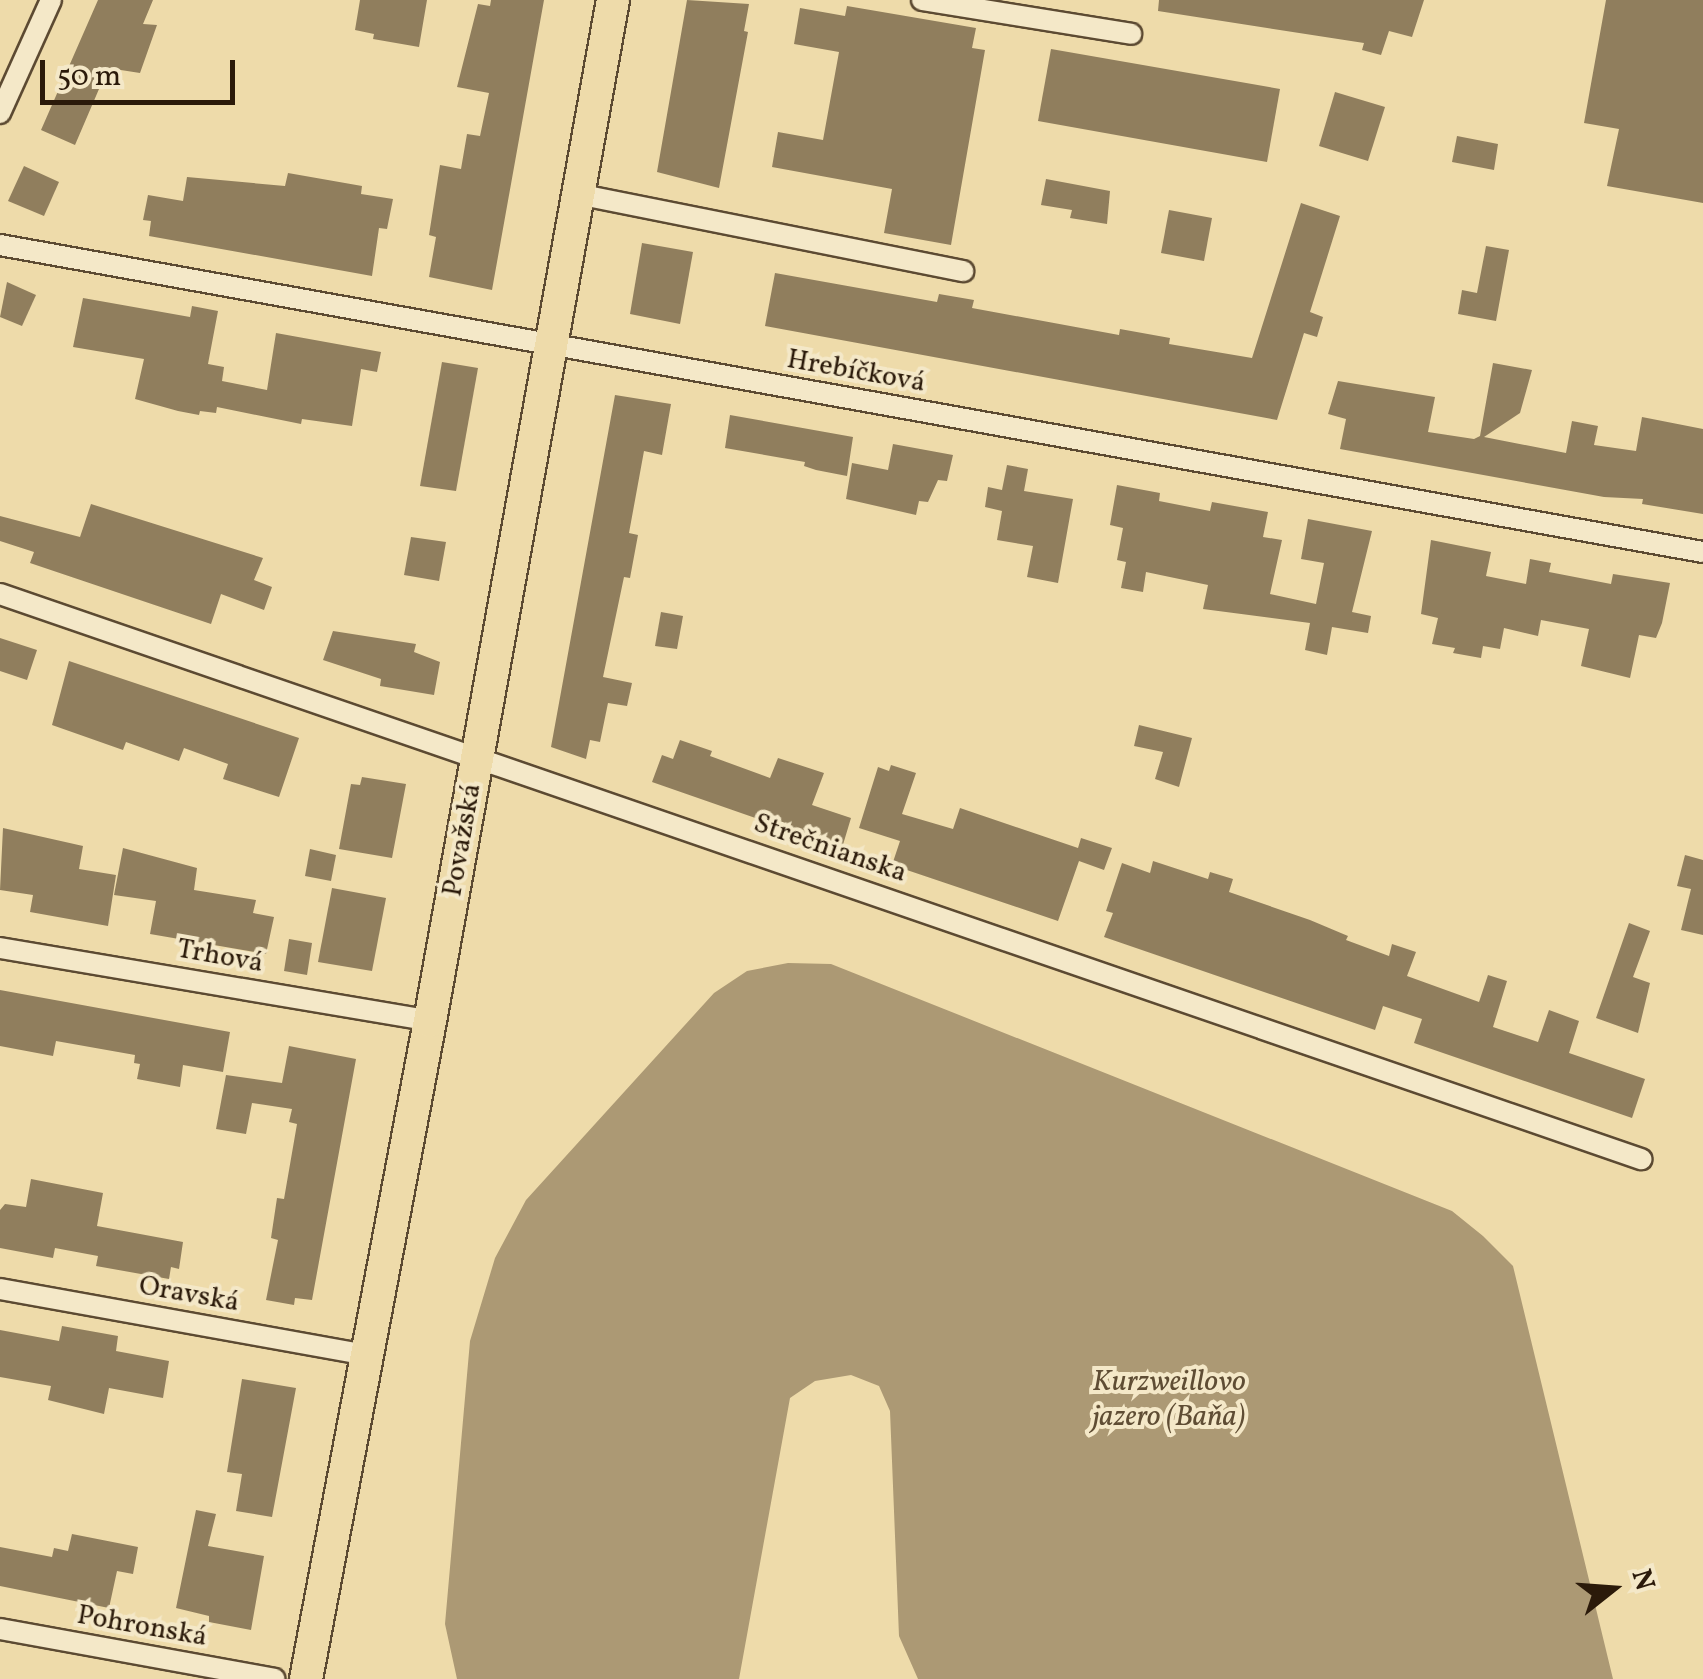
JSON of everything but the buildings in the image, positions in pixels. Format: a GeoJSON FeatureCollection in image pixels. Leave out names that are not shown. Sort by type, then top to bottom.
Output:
{"type":"FeatureCollection","features":[{"type":"Feature","properties":{"kind":"main road","name":"Považská"},"geometry":{"type":"LineString","coordinates":[[306,1679],[430,1021],[613,0]]}},
{"type":"Feature","properties":{"kind":"street"},"geometry":{"type":"LineString","coordinates":[[0,113],[50,0]]}},
{"type":"Feature","properties":{"kind":"street"},"geometry":{"type":"LineString","coordinates":[[922,0],[1131,34]]}},
{"type":"Feature","properties":{"kind":"street"},"geometry":{"type":"LineString","coordinates":[[578,194],[963,271]]}},
{"type":"Feature","properties":{"kind":"street","name":"Hrebíčková"},"geometry":{"type":"LineString","coordinates":[[0,244],[1703,552]]}},
{"type":"Feature","properties":{"kind":"street","name":"Strečnianska"},"geometry":{"type":"LineString","coordinates":[[0,594],[1641,1159]]}},
{"type":"Feature","properties":{"kind":"street","name":"Trhová"},"geometry":{"type":"LineString","coordinates":[[0,948],[430,1021]]}},
{"type":"Feature","properties":{"kind":"street","name":"Oravská"},"geometry":{"type":"LineString","coordinates":[[0,1289],[368,1355]]}},
{"type":"Feature","properties":{"kind":"street","name":"Pohronská"},"geometry":{"type":"LineString","coordinates":[[0,1630],[274,1679]]}},
{"type":"Feature","properties":{"kind":"water","name":"Kurzweillovo jazero (Baňa)"},"geometry":{"type":"Polygon","coordinates":[[[788,963],[831,964],[1452,1211],[1483,1236],[1513,1266],[1613,1679],[918,1679],[899,1636],[890,1411],[879,1386],[851,1375],[815,1381],[790,1398],[739,1679],[457,1679],[445,1624],[470,1341],[495,1258],[526,1200],[714,993],[747,971],[788,963]]]}}]}
